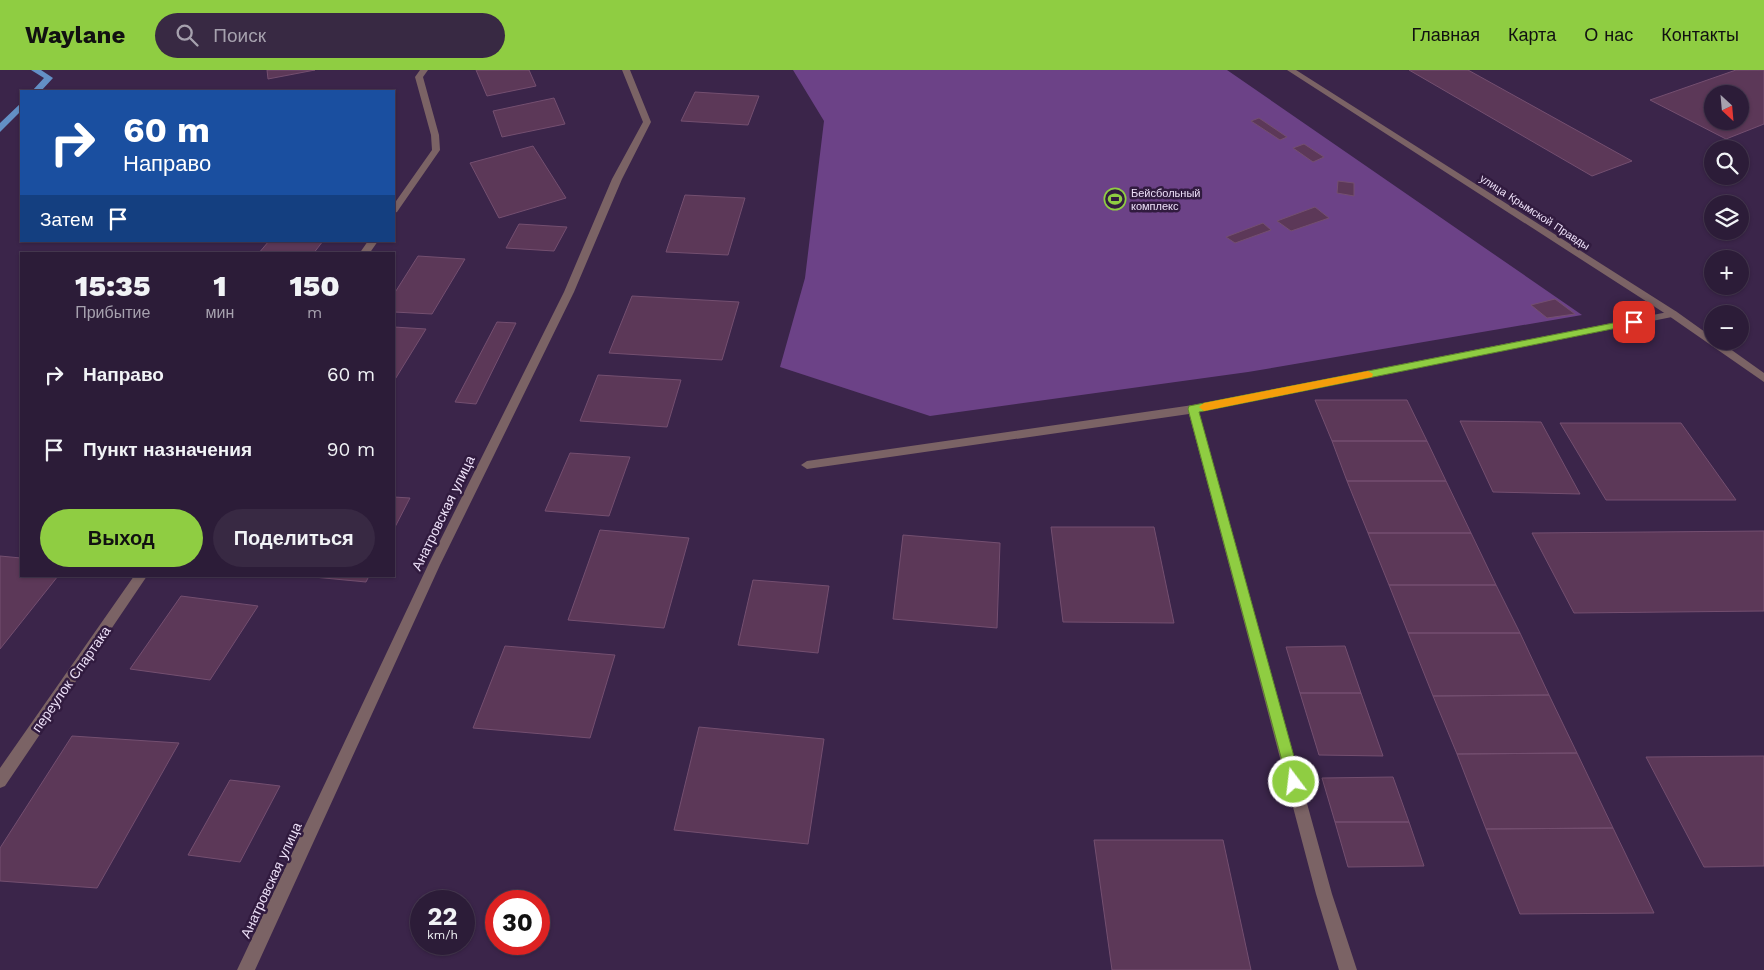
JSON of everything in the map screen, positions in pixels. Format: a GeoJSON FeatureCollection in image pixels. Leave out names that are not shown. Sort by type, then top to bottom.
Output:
{"type":"FeatureCollection","features":[{"type":"Feature","properties":{"kind":"street"},"geometry":{"type":"LineString","coordinates":[[395,209],[436,150],[435,135],[419,77],[424,70]]}},
{"type":"Feature","properties":{"kind":"street","name":"Анатровская улица"},"geometry":{"type":"LineString","coordinates":[[246,970],[434,565],[569,292],[617,179],[647,122],[626,70]]}},
{"type":"Feature","properties":{"kind":"street","name":"улица Крымской Правды"},"geometry":{"type":"LineString","coordinates":[[1291,70],[1672,314],[1764,378]]}},
{"type":"Feature","properties":{"kind":"street"},"geometry":{"type":"LineString","coordinates":[[807,465],[1193,409],[1672,314]]}},
{"type":"Feature","properties":{"kind":"street"},"geometry":{"type":"LineString","coordinates":[[1193,409],[1324,894],[1348,970]]}},
{"type":"Feature","properties":{"kind":"street","name":"переулок Спартака"},"geometry":{"type":"LineString","coordinates":[[0,781],[140,577]]}},
{"type":"Feature","properties":{"kind":"shaded area","name":"Бейсбольный комплекс"},"geometry":{"type":"Polygon","coordinates":[[[793,70],[1227,70],[1582,315],[1248,372],[930,416],[780,367],[805,278],[824,121],[793,70]]]}},
{"type":"Feature","properties":{"kind":"building"},"geometry":{"type":"Polygon","coordinates":[[[267,70],[315,70],[268,79],[267,70]]]}},
{"type":"Feature","properties":{"kind":"building"},"geometry":{"type":"Polygon","coordinates":[[[476,70],[529,70],[536,86],[487,96],[476,70]]]}},
{"type":"Feature","properties":{"kind":"building"},"geometry":{"type":"Polygon","coordinates":[[[1409,70],[1468,70],[1632,161],[1592,176],[1409,70]]]}},
{"type":"Feature","properties":{"kind":"building"},"geometry":{"type":"Polygon","coordinates":[[[1736,70],[1764,70],[1764,124],[1749,130],[1749,85],[1704,85],[1704,128],[1650,100],[1736,70]]]}},
{"type":"Feature","properties":{"kind":"building"},"geometry":{"type":"Polygon","coordinates":[[[695,92],[759,96],[748,125],[681,121],[695,92]]]}},
{"type":"Feature","properties":{"kind":"building"},"geometry":{"type":"Polygon","coordinates":[[[554,98],[565,124],[502,137],[493,111],[554,98]]]}},
{"type":"Feature","properties":{"kind":"building"},"geometry":{"type":"Polygon","coordinates":[[[1259,118],[1287,137],[1280,140],[1251,121],[1259,118]]]}},
{"type":"Feature","properties":{"kind":"building"},"geometry":{"type":"Polygon","coordinates":[[[1708,130],[1749,130],[1726,139],[1708,130]]]}},
{"type":"Feature","properties":{"kind":"building"},"geometry":{"type":"Polygon","coordinates":[[[1304,144],[1324,157],[1313,162],[1293,148],[1304,144]]]}},
{"type":"Feature","properties":{"kind":"building"},"geometry":{"type":"Polygon","coordinates":[[[533,146],[566,198],[499,218],[470,163],[533,146]]]}},
{"type":"Feature","properties":{"kind":"building"},"geometry":{"type":"Polygon","coordinates":[[[1338,181],[1354,183],[1354,196],[1337,193],[1338,181]]]}},
{"type":"Feature","properties":{"kind":"building"},"geometry":{"type":"Polygon","coordinates":[[[685,195],[745,198],[728,255],[666,252],[685,195]]]}},
{"type":"Feature","properties":{"kind":"building"},"geometry":{"type":"Polygon","coordinates":[[[1315,207],[1329,218],[1291,231],[1277,221],[1315,207]]]}},
{"type":"Feature","properties":{"kind":"building"},"geometry":{"type":"Polygon","coordinates":[[[1263,223],[1271,230],[1235,243],[1226,237],[1263,223]]]}},
{"type":"Feature","properties":{"kind":"building"},"geometry":{"type":"Polygon","coordinates":[[[519,224],[567,227],[554,251],[506,248],[519,224]]]}},
{"type":"Feature","properties":{"kind":"building"},"geometry":{"type":"Polygon","coordinates":[[[268,242],[322,242],[315,252],[260,252],[268,242]]]}},
{"type":"Feature","properties":{"kind":"building"},"geometry":{"type":"Polygon","coordinates":[[[418,256],[465,259],[432,314],[395,312],[395,292],[418,256]]]}},
{"type":"Feature","properties":{"kind":"building"},"geometry":{"type":"Polygon","coordinates":[[[632,296],[739,302],[722,360],[609,353],[632,296]]]}},
{"type":"Feature","properties":{"kind":"building"},"geometry":{"type":"Polygon","coordinates":[[[1555,299],[1575,314],[1547,318],[1531,305],[1555,299]]]}},
{"type":"Feature","properties":{"kind":"building"},"geometry":{"type":"Polygon","coordinates":[[[497,322],[516,323],[476,404],[455,402],[497,322]]]}},
{"type":"Feature","properties":{"kind":"building"},"geometry":{"type":"Polygon","coordinates":[[[395,327],[426,329],[395,379],[395,327]]]}},
{"type":"Feature","properties":{"kind":"building"},"geometry":{"type":"Polygon","coordinates":[[[598,375],[681,380],[667,427],[580,421],[598,375]]]}},
{"type":"Feature","properties":{"kind":"building"},"geometry":{"type":"Polygon","coordinates":[[[1315,400],[1407,400],[1427,441],[1332,441],[1315,400]]]}},
{"type":"Feature","properties":{"kind":"building"},"geometry":{"type":"Polygon","coordinates":[[[1460,421],[1541,422],[1580,494],[1493,492],[1460,421]]]}},
{"type":"Feature","properties":{"kind":"building"},"geometry":{"type":"Polygon","coordinates":[[[1560,423],[1681,423],[1736,500],[1606,500],[1560,423]]]}},
{"type":"Feature","properties":{"kind":"building"},"geometry":{"type":"Polygon","coordinates":[[[1332,441],[1427,441],[1446,481],[1347,481],[1332,441]]]}},
{"type":"Feature","properties":{"kind":"building"},"geometry":{"type":"Polygon","coordinates":[[[570,453],[630,457],[609,516],[545,511],[570,453]]]}},
{"type":"Feature","properties":{"kind":"building"},"geometry":{"type":"Polygon","coordinates":[[[1347,481],[1446,481],[1471,533],[1368,533],[1347,481]]]}},
{"type":"Feature","properties":{"kind":"building"},"geometry":{"type":"Polygon","coordinates":[[[395,497],[410,498],[395,527],[395,497]]]}},
{"type":"Feature","properties":{"kind":"building"},"geometry":{"type":"Polygon","coordinates":[[[1051,527],[1154,527],[1174,623],[1063,622],[1051,527]]]}},
{"type":"Feature","properties":{"kind":"building"},"geometry":{"type":"Polygon","coordinates":[[[600,530],[689,538],[664,628],[568,620],[600,530]]]}},
{"type":"Feature","properties":{"kind":"building"},"geometry":{"type":"Polygon","coordinates":[[[1764,531],[1764,611],[1574,613],[1532,533],[1764,531]]]}},
{"type":"Feature","properties":{"kind":"building"},"geometry":{"type":"Polygon","coordinates":[[[1368,533],[1471,533],[1496,585],[1389,585],[1368,533]]]}},
{"type":"Feature","properties":{"kind":"building"},"geometry":{"type":"Polygon","coordinates":[[[903,535],[1000,543],[997,628],[893,619],[903,535]]]}},
{"type":"Feature","properties":{"kind":"building"},"geometry":{"type":"Polygon","coordinates":[[[0,556],[20,558],[20,577],[57,577],[0,649],[0,556]]]}},
{"type":"Feature","properties":{"kind":"building"},"geometry":{"type":"Polygon","coordinates":[[[314,577],[368,577],[366,582],[314,577]]]}},
{"type":"Feature","properties":{"kind":"building"},"geometry":{"type":"Polygon","coordinates":[[[753,580],[829,586],[818,653],[738,645],[753,580]]]}},
{"type":"Feature","properties":{"kind":"building"},"geometry":{"type":"Polygon","coordinates":[[[1389,585],[1496,585],[1520,633],[1408,633],[1389,585]]]}},
{"type":"Feature","properties":{"kind":"building"},"geometry":{"type":"Polygon","coordinates":[[[181,596],[258,606],[210,680],[130,669],[181,596]]]}},
{"type":"Feature","properties":{"kind":"building"},"geometry":{"type":"Polygon","coordinates":[[[1408,633],[1520,633],[1549,695],[1433,696],[1408,633]]]}},
{"type":"Feature","properties":{"kind":"building"},"geometry":{"type":"Polygon","coordinates":[[[505,646],[615,655],[590,738],[473,728],[505,646]]]}},
{"type":"Feature","properties":{"kind":"building"},"geometry":{"type":"Polygon","coordinates":[[[1345,646],[1361,693],[1300,693],[1286,647],[1345,646]]]}},
{"type":"Feature","properties":{"kind":"building"},"geometry":{"type":"Polygon","coordinates":[[[1300,693],[1361,693],[1383,756],[1319,755],[1300,693]]]}},
{"type":"Feature","properties":{"kind":"building"},"geometry":{"type":"Polygon","coordinates":[[[1549,695],[1577,753],[1457,754],[1433,696],[1549,695]]]}},
{"type":"Feature","properties":{"kind":"building"},"geometry":{"type":"Polygon","coordinates":[[[699,727],[824,739],[808,844],[674,830],[699,727]]]}},
{"type":"Feature","properties":{"kind":"building"},"geometry":{"type":"Polygon","coordinates":[[[72,736],[179,743],[97,888],[0,881],[0,848],[72,736]]]}},
{"type":"Feature","properties":{"kind":"building"},"geometry":{"type":"Polygon","coordinates":[[[1577,753],[1613,828],[1486,829],[1457,754],[1577,753]]]}},
{"type":"Feature","properties":{"kind":"building"},"geometry":{"type":"Polygon","coordinates":[[[1764,756],[1764,866],[1704,867],[1646,757],[1764,756]]]}},
{"type":"Feature","properties":{"kind":"building"},"geometry":{"type":"Polygon","coordinates":[[[1393,777],[1409,822],[1335,822],[1322,778],[1393,777]]]}},
{"type":"Feature","properties":{"kind":"building"},"geometry":{"type":"Polygon","coordinates":[[[230,780],[280,786],[240,862],[188,855],[230,780]]]}},
{"type":"Feature","properties":{"kind":"building"},"geometry":{"type":"Polygon","coordinates":[[[1335,822],[1409,822],[1424,866],[1348,867],[1335,822]]]}},
{"type":"Feature","properties":{"kind":"building"},"geometry":{"type":"Polygon","coordinates":[[[1613,828],[1654,913],[1520,914],[1486,829],[1613,828]]]}},
{"type":"Feature","properties":{"kind":"building"},"geometry":{"type":"Polygon","coordinates":[[[1094,840],[1223,840],[1251,970],[1112,970],[1094,840]]]}},
{"type":"Feature","properties":{"kind":"waterway"},"geometry":{"type":"LineString","coordinates":[[35,70],[49,78],[37,90]]}},
{"type":"Feature","properties":{"kind":"waterway"},"geometry":{"type":"LineString","coordinates":[[0,129],[20,107]]}},
{"type":"Feature","properties":{"kind":"slow traffic"},"geometry":{"type":"LineString","coordinates":[[1204,407],[1368,374]]}},
{"type":"Feature","properties":{"kind":"place","name":"Бейсбольный комплекс"},"geometry":{"type":"Point","coordinates":[1115,199]}},
{"type":"Feature","properties":{"kind":"route"},"geometry":{"type":"LineString","coordinates":[[1294,782],[1193,409],[1634,322]]}}]}
